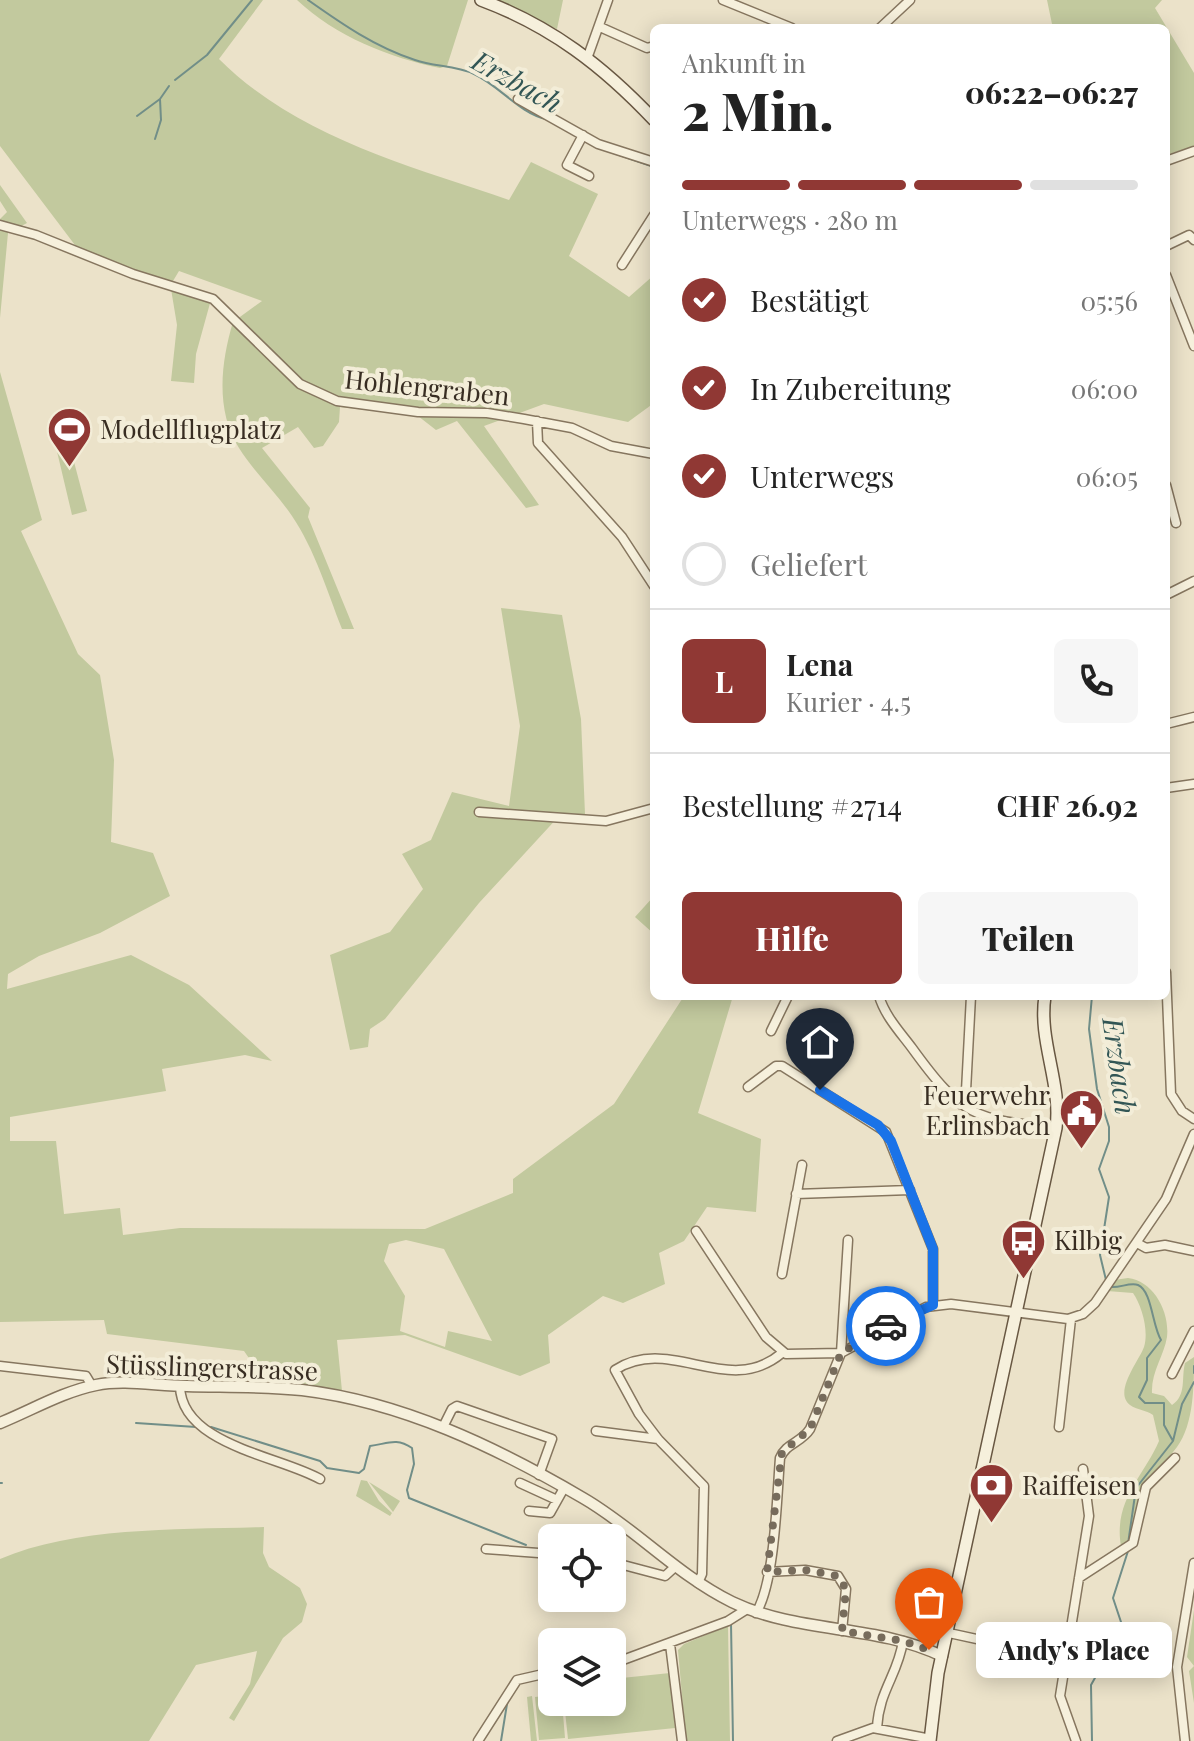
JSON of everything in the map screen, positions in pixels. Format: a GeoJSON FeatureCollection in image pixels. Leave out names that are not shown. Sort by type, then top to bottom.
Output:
{"type":"FeatureCollection","features":[{"type":"Feature","properties":{"kind":"main road"},"geometry":{"type":"LineString","coordinates":[[481,0],[538,24],[588,56],[650,116]]}},
{"type":"Feature","properties":{"kind":"main road"},"geometry":{"type":"LineString","coordinates":[[930,1740],[942,1656],[1056,1128],[1057,1092],[1043,1022],[1045,1000]]}},
{"type":"Feature","properties":{"kind":"street"},"geometry":{"type":"LineString","coordinates":[[588,56],[608,0]]}},
{"type":"Feature","properties":{"kind":"street"},"geometry":{"type":"LineString","coordinates":[[723,0],[782,24]]}},
{"type":"Feature","properties":{"kind":"street"},"geometry":{"type":"LineString","coordinates":[[884,24],[910,0]]}},
{"type":"Feature","properties":{"kind":"street"},"geometry":{"type":"LineString","coordinates":[[600,27],[650,47]]}},
{"type":"Feature","properties":{"kind":"street"},"geometry":{"type":"LineString","coordinates":[[518,99],[598,144],[650,161]]}},
{"type":"Feature","properties":{"kind":"street"},"geometry":{"type":"LineString","coordinates":[[583,135],[567,165],[589,176]]}},
{"type":"Feature","properties":{"kind":"street"},"geometry":{"type":"LineString","coordinates":[[1170,160],[1194,151]]}},
{"type":"Feature","properties":{"kind":"street"},"geometry":{"type":"LineString","coordinates":[[622,265],[650,221]]}},
{"type":"Feature","properties":{"kind":"street","name":"Hohlengraben"},"geometry":{"type":"LineString","coordinates":[[0,225],[213,299],[300,384],[337,401],[418,412],[487,413],[537,421],[572,428],[611,446],[650,453]]}},
{"type":"Feature","properties":{"kind":"street"},"geometry":{"type":"LineString","coordinates":[[1170,244],[1189,235],[1194,240]]}},
{"type":"Feature","properties":{"kind":"street"},"geometry":{"type":"LineString","coordinates":[[1170,285],[1193,340]]}},
{"type":"Feature","properties":{"kind":"street"},"geometry":{"type":"LineString","coordinates":[[537,421],[538,443],[622,537],[650,580]]}},
{"type":"Feature","properties":{"kind":"street"},"geometry":{"type":"LineString","coordinates":[[1170,500],[1176,523]]}},
{"type":"Feature","properties":{"kind":"street"},"geometry":{"type":"LineString","coordinates":[[1170,593],[1194,581]]}},
{"type":"Feature","properties":{"kind":"street"},"geometry":{"type":"LineString","coordinates":[[1170,723],[1194,717]]}},
{"type":"Feature","properties":{"kind":"street"},"geometry":{"type":"LineString","coordinates":[[1170,787],[1194,784]]}},
{"type":"Feature","properties":{"kind":"street"},"geometry":{"type":"LineString","coordinates":[[479,812],[606,821],[650,809]]}},
{"type":"Feature","properties":{"kind":"street"},"geometry":{"type":"LineString","coordinates":[[771,1031],[786,1000]]}},
{"type":"Feature","properties":{"kind":"street"},"geometry":{"type":"LineString","coordinates":[[880,1000],[884,1010],[935,1080],[960,1104],[994,1121],[1056,1128]]}},
{"type":"Feature","properties":{"kind":"street"},"geometry":{"type":"LineString","coordinates":[[960,1104],[966,1091],[971,1000]]}},
{"type":"Feature","properties":{"kind":"street"},"geometry":{"type":"LineString","coordinates":[[1167,1000],[1171,1094],[1182,1111],[1194,1119]]}},
{"type":"Feature","properties":{"kind":"street"},"geometry":{"type":"LineString","coordinates":[[748,1087],[776,1066],[782,1066],[878,1125],[891,1141],[934,1254],[933,1305]]}},
{"type":"Feature","properties":{"kind":"street"},"geometry":{"type":"LineString","coordinates":[[698,1583],[702,1574],[706,1490],[699,1479],[658,1439],[615,1370],[661,1357],[730,1371],[782,1353],[841,1353],[899,1319],[933,1305],[1071,1319],[1095,1303],[1137,1243],[1166,1199],[1194,1134]]}},
{"type":"Feature","properties":{"kind":"street"},"geometry":{"type":"LineString","coordinates":[[1184,1161],[1194,1165]]}},
{"type":"Feature","properties":{"kind":"street"},"geometry":{"type":"LineString","coordinates":[[782,1274],[802,1165]]}},
{"type":"Feature","properties":{"kind":"street"},"geometry":{"type":"LineString","coordinates":[[796,1194],[910,1190]]}},
{"type":"Feature","properties":{"kind":"street"},"geometry":{"type":"LineString","coordinates":[[696,1231],[766,1337],[782,1353]]}},
{"type":"Feature","properties":{"kind":"street"},"geometry":{"type":"LineString","coordinates":[[626,1659],[752,1611],[767,1572],[780,1458],[786,1446],[802,1438],[810,1429],[841,1353],[848,1240]]}},
{"type":"Feature","properties":{"kind":"street"},"geometry":{"type":"LineString","coordinates":[[1137,1243],[1146,1248],[1165,1245],[1194,1251]]}},
{"type":"Feature","properties":{"kind":"street"},"geometry":{"type":"LineString","coordinates":[[1059,1427],[1071,1319]]}},
{"type":"Feature","properties":{"kind":"street"},"geometry":{"type":"LineString","coordinates":[[1172,1374],[1194,1331]]}},
{"type":"Feature","properties":{"kind":"street"},"geometry":{"type":"LineString","coordinates":[[0,1366],[86,1376],[92,1386]]}},
{"type":"Feature","properties":{"kind":"street","name":"Stüsslingerstrasse"},"geometry":{"type":"LineString","coordinates":[[0,1423],[92,1386],[112,1383],[323,1393],[404,1413],[443,1427],[590,1502],[698,1583],[752,1611],[903,1641],[942,1656]]}},
{"type":"Feature","properties":{"kind":"street"},"geometry":{"type":"LineString","coordinates":[[180,1386],[182,1399],[204,1431],[320,1479]]}},
{"type":"Feature","properties":{"kind":"street"},"geometry":{"type":"LineString","coordinates":[[443,1427],[452,1409],[457,1406],[552,1439],[539,1475]]}},
{"type":"Feature","properties":{"kind":"street"},"geometry":{"type":"LineString","coordinates":[[596,1431],[658,1439]]}},
{"type":"Feature","properties":{"kind":"street"},"geometry":{"type":"LineString","coordinates":[[1079,1578],[1133,1543],[1146,1487],[1175,1458]]}},
{"type":"Feature","properties":{"kind":"street"},"geometry":{"type":"LineString","coordinates":[[1076,1741],[1060,1696],[1089,1516],[1083,1469]]}},
{"type":"Feature","properties":{"kind":"street"},"geometry":{"type":"LineString","coordinates":[[520,1483],[557,1500]]}},
{"type":"Feature","properties":{"kind":"street"},"geometry":{"type":"LineString","coordinates":[[529,1511],[550,1513],[564,1488]]}},
{"type":"Feature","properties":{"kind":"street"},"geometry":{"type":"LineString","coordinates":[[486,1549],[538,1553]]}},
{"type":"Feature","properties":{"kind":"street"},"geometry":{"type":"LineString","coordinates":[[1185,1741],[1177,1667],[1194,1563]]}},
{"type":"Feature","properties":{"kind":"street"},"geometry":{"type":"LineString","coordinates":[[626,1566],[665,1576],[676,1566]]}},
{"type":"Feature","properties":{"kind":"street"},"geometry":{"type":"LineString","coordinates":[[767,1572],[805,1570],[838,1576],[846,1589],[842,1631]]}},
{"type":"Feature","properties":{"kind":"street"},"geometry":{"type":"LineString","coordinates":[[949,1633],[1064,1658]]}},
{"type":"Feature","properties":{"kind":"street"},"geometry":{"type":"LineString","coordinates":[[877,1728],[878,1705],[883,1689],[900,1662],[903,1641]]}},
{"type":"Feature","properties":{"kind":"street"},"geometry":{"type":"LineString","coordinates":[[670,1644],[682,1741]]}},
{"type":"Feature","properties":{"kind":"street"},"geometry":{"type":"LineString","coordinates":[[478,1741],[517,1680],[538,1675]]}},
{"type":"Feature","properties":{"kind":"street"},"geometry":{"type":"LineString","coordinates":[[837,1741],[848,1740],[877,1728],[930,1740]]}},
{"type":"Feature","properties":{"kind":"green space"},"geometry":{"type":"Polygon","coordinates":[[[0,0],[263,0],[219,59],[283,109],[355,146],[509,200],[531,162],[598,194],[569,256],[629,297],[650,279],[650,406],[628,422],[544,404],[484,426],[539,505],[526,508],[457,421],[436,430],[418,416],[340,407],[339,422],[323,446],[314,448],[298,427],[262,448],[310,508],[308,517],[354,629],[342,629],[300,529],[239,448],[226,418],[223,369],[233,322],[262,301],[179,271],[173,281],[212,296],[196,354],[194,383],[171,381],[177,325],[171,289],[84,257],[0,146],[0,0]]]}},
{"type":"Feature","properties":{"kind":"green space"},"geometry":{"type":"Polygon","coordinates":[[[297,0],[468,0],[447,66],[440,68],[364,44],[328,24],[297,0]]]}},
{"type":"Feature","properties":{"kind":"green space"},"geometry":{"type":"Polygon","coordinates":[[[486,0],[563,0],[557,29],[486,0]]]}},
{"type":"Feature","properties":{"kind":"green space"},"geometry":{"type":"Polygon","coordinates":[[[1047,0],[1162,0],[1155,8],[1165,24],[1052,24],[1047,0]]]}},
{"type":"Feature","properties":{"kind":"green space"},"geometry":{"type":"Polygon","coordinates":[[[1170,33],[1194,73],[1194,146],[1170,154],[1170,33]]]}},
{"type":"Feature","properties":{"kind":"green space"},"geometry":{"type":"Polygon","coordinates":[[[0,185],[27,223],[8,233],[0,318],[0,219],[7,212],[0,201],[0,185]]]}},
{"type":"Feature","properties":{"kind":"green space"},"geometry":{"type":"Polygon","coordinates":[[[0,372],[42,520],[21,531],[78,654],[100,675],[114,760],[111,842],[153,853],[170,896],[100,933],[39,956],[8,974],[7,989],[131,955],[189,985],[272,1061],[245,1055],[162,1069],[166,1091],[10,1117],[10,1141],[56,1141],[64,1214],[120,1208],[123,1235],[180,1228],[425,1229],[513,1193],[513,1179],[614,1104],[681,1000],[732,1000],[698,1113],[761,1139],[756,1212],[707,1207],[684,1241],[659,1253],[665,1284],[623,1303],[603,1296],[548,1335],[550,1363],[520,1376],[405,1335],[337,1340],[342,1391],[265,1381],[244,1351],[107,1334],[104,1320],[0,1322],[0,372]],[[406,1240],[389,1244],[384,1261],[405,1296],[400,1331],[445,1347],[448,1331],[492,1341],[444,1249],[406,1240]]]}},
{"type":"Feature","properties":{"kind":"green space","name":"Modellflugplatz"},"geometry":{"type":"Polygon","coordinates":[[[64,424],[87,511],[72,515],[51,426],[64,424]]]}},
{"type":"Feature","properties":{"kind":"green space"},"geometry":{"type":"Polygon","coordinates":[[[501,608],[562,615],[581,719],[585,814],[560,815],[479,903],[385,1019],[370,1029],[368,1047],[350,1050],[330,955],[390,932],[423,889],[402,854],[431,840],[452,792],[509,806],[520,726],[501,608]]]}},
{"type":"Feature","properties":{"kind":"green space"},"geometry":{"type":"Polygon","coordinates":[[[650,900],[650,930],[635,917],[650,900]]]}},
{"type":"Feature","properties":{"kind":"green space"},"geometry":{"type":"Polygon","coordinates":[[[1114,1280],[1137,1280],[1152,1291],[1166,1317],[1167,1337],[1152,1393],[1164,1396],[1172,1405],[1177,1401],[1182,1391],[1185,1363],[1194,1357],[1194,1380],[1190,1416],[1183,1438],[1145,1484],[1131,1534],[1121,1546],[1121,1516],[1126,1502],[1159,1441],[1153,1415],[1130,1405],[1124,1392],[1144,1347],[1145,1326],[1133,1293],[1107,1291],[1114,1280]]]}},
{"type":"Feature","properties":{"kind":"green space"},"geometry":{"type":"Polygon","coordinates":[[[361,1480],[367,1481],[379,1501],[392,1513],[390,1516],[356,1496],[361,1480]]]}},
{"type":"Feature","properties":{"kind":"green space"},"geometry":{"type":"Polygon","coordinates":[[[369,1482],[400,1501],[393,1512],[369,1482]]]}},
{"type":"Feature","properties":{"kind":"green space"},"geometry":{"type":"Polygon","coordinates":[[[264,1527],[263,1553],[269,1567],[300,1588],[307,1604],[302,1622],[283,1638],[234,1721],[229,1718],[250,1684],[257,1651],[196,1665],[149,1741],[0,1741],[0,1559],[30,1548],[95,1535],[264,1527]]]}},
{"type":"Feature","properties":{"kind":"green space"},"geometry":{"type":"Polygon","coordinates":[[[1194,1610],[1194,1666],[1187,1657],[1194,1610]]]}},
{"type":"Feature","properties":{"kind":"green space"},"geometry":{"type":"Polygon","coordinates":[[[728,1626],[730,1741],[686,1741],[678,1650],[684,1644],[728,1626]]]}},
{"type":"Feature","properties":{"kind":"green space"},"geometry":{"type":"Polygon","coordinates":[[[1194,1666],[1194,1703],[1189,1671],[1194,1666]]]}},
{"type":"Feature","properties":{"kind":"green space"},"geometry":{"type":"Polygon","coordinates":[[[670,1673],[675,1728],[568,1739],[566,1716],[626,1716],[626,1678],[670,1673]]]}},
{"type":"Feature","properties":{"kind":"green space"},"geometry":{"type":"Polygon","coordinates":[[[532,1696],[537,1741],[531,1741],[527,1697],[532,1696]]]}},
{"type":"Feature","properties":{"kind":"green space"},"geometry":{"type":"Polygon","coordinates":[[[535,1697],[538,1697],[538,1716],[563,1716],[565,1738],[539,1740],[535,1697]]]}},
{"type":"Feature","properties":{"kind":"waterway"},"geometry":{"type":"LineString","coordinates":[[175,80],[207,55],[252,0]]}},
{"type":"Feature","properties":{"kind":"waterway","name":"Erzbach"},"geometry":{"type":"LineString","coordinates":[[308,0],[386,49],[422,62],[474,74],[527,111],[546,119]]}},
{"type":"Feature","properties":{"kind":"waterway"},"geometry":{"type":"LineString","coordinates":[[137,116],[160,99],[169,86]]}},
{"type":"Feature","properties":{"kind":"waterway"},"geometry":{"type":"LineString","coordinates":[[155,139],[161,120],[160,99]]}},
{"type":"Feature","properties":{"kind":"waterway","name":"Erzbach"},"geometry":{"type":"LineString","coordinates":[[602,149],[650,166]]}},
{"type":"Feature","properties":{"kind":"waterway","name":"Erzbach"},"geometry":{"type":"LineString","coordinates":[[1092,1000],[1089,1029],[1097,1089],[1109,1127],[1109,1141],[1099,1169],[1109,1197],[1100,1255],[1106,1280]]}},
{"type":"Feature","properties":{"kind":"waterway","name":"Erzbach"},"geometry":{"type":"LineString","coordinates":[[1111,1287],[1138,1285],[1143,1288],[1149,1301],[1161,1340],[1147,1358],[1147,1380],[1139,1397],[1145,1403],[1164,1403],[1164,1425],[1173,1441],[1136,1488],[1128,1544]]}},
{"type":"Feature","properties":{"kind":"waterway"},"geometry":{"type":"LineString","coordinates":[[1194,1366],[1194,1373]]}},
{"type":"Feature","properties":{"kind":"waterway"},"geometry":{"type":"LineString","coordinates":[[1173,1441],[1182,1404],[1194,1382]]}},
{"type":"Feature","properties":{"kind":"waterway"},"geometry":{"type":"LineString","coordinates":[[136,1423],[196,1427]]}},
{"type":"Feature","properties":{"kind":"waterway"},"geometry":{"type":"LineString","coordinates":[[211,1427],[320,1461],[327,1468],[359,1473],[364,1469],[370,1446],[401,1443],[412,1448],[414,1464],[407,1490],[409,1498],[526,1545]]}},
{"type":"Feature","properties":{"kind":"waterway","name":"Erzbach"},"geometry":{"type":"LineString","coordinates":[[1092,1741],[1091,1685],[1123,1628],[1113,1598],[1128,1551]]}},
{"type":"Feature","properties":{"kind":"waterway"},"geometry":{"type":"LineString","coordinates":[[731,1623],[733,1741]]}},
{"type":"Feature","properties":{"kind":"waterway"},"geometry":{"type":"LineString","coordinates":[[501,1741],[507,1704]]}},
{"type":"Feature","properties":{"kind":"way so far"},"geometry":{"type":"LineString","coordinates":[[886,1326],[841,1353],[810,1429],[782,1452],[767,1572],[815,1570],[838,1576],[846,1589],[842,1631],[903,1641],[929,1650]]}},
{"type":"Feature","properties":{"kind":"place","name":"Modellflugplatz"},"geometry":{"type":"Point","coordinates":[69,469]}},
{"type":"Feature","properties":{"kind":"place","name":"Feuerwehr Erlinsbach"},"geometry":{"type":"Point","coordinates":[1081,1150]}},
{"type":"Feature","properties":{"kind":"place","name":"Kilbig"},"geometry":{"type":"Point","coordinates":[1023,1280]}},
{"type":"Feature","properties":{"kind":"place","name":"Raiffeisen"},"geometry":{"type":"Point","coordinates":[991,1525]}},
{"type":"Feature","properties":{"kind":"place","name":"Andy's Place"},"geometry":{"type":"Point","coordinates":[929,1650]}},
{"type":"Feature","properties":{"kind":"route"},"geometry":{"type":"LineString","coordinates":[[820,1090],[886,1132],[933,1249],[933,1305],[886,1326]]}}]}
